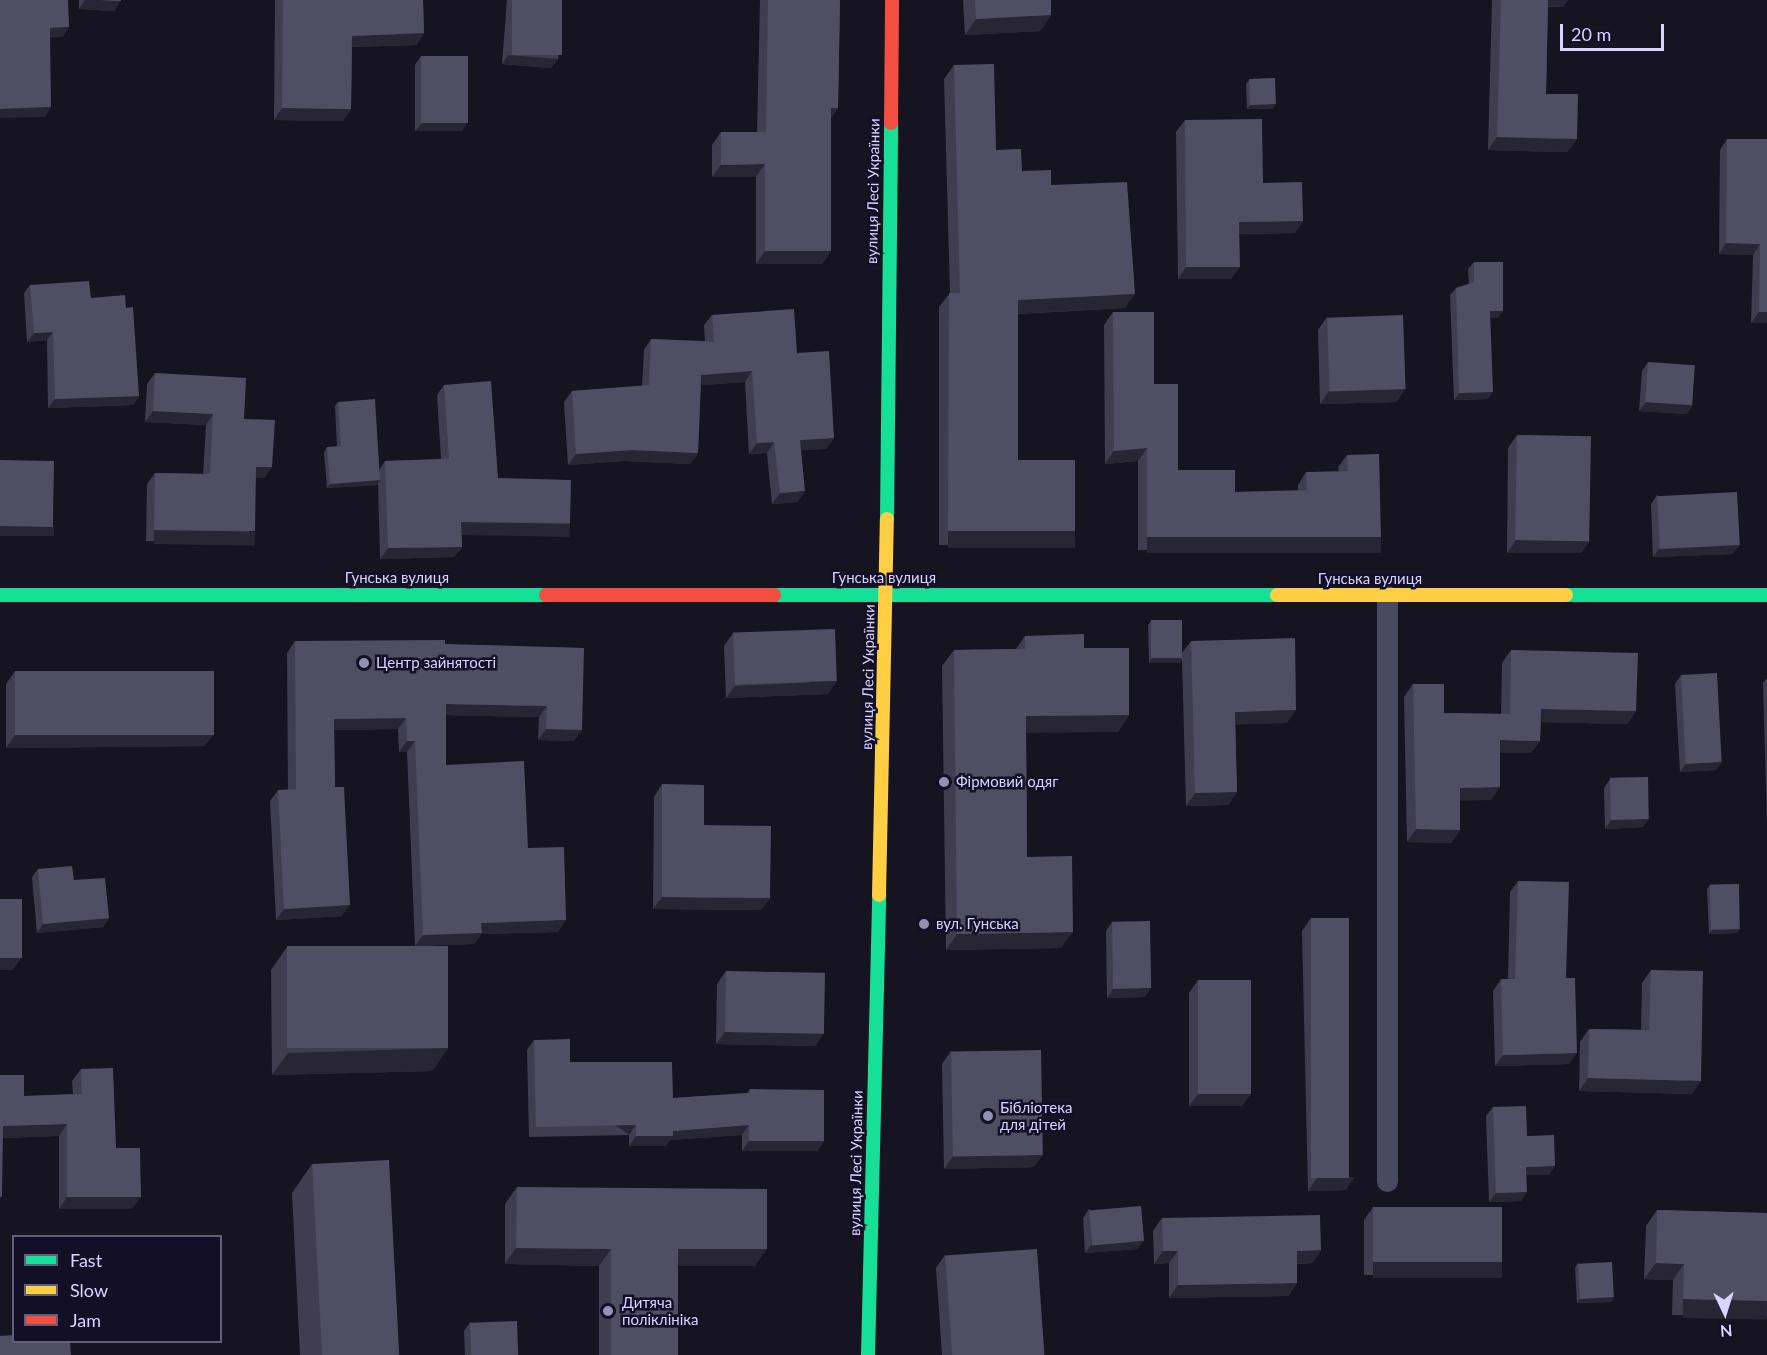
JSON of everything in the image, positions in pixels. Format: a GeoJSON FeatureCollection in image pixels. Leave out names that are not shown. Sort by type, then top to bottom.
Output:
{"type":"FeatureCollection","features":[{"type":"Feature","properties":{"kind":"street","name":"вулиця Лесі Українки"},"geometry":{"type":"LineString","coordinates":[[868,1355],[886,594],[892,0]]}},
{"type":"Feature","properties":{"kind":"street","name":"Гунська вулиця"},"geometry":{"type":"LineString","coordinates":[[0,595],[1767,595]]}},
{"type":"Feature","properties":{"kind":"lane"},"geometry":{"type":"LineString","coordinates":[[1387,596],[1387,1181]]}},
{"type":"Feature","properties":{"kind":"building"},"geometry":{"type":"Polygon","coordinates":[[[0,0],[68,0],[69,27],[50,28],[51,107],[0,109],[0,0]]]}},
{"type":"Feature","properties":{"kind":"building"},"geometry":{"type":"Polygon","coordinates":[[[283,0],[423,0],[424,33],[352,36],[351,109],[282,108],[283,0]]]}},
{"type":"Feature","properties":{"kind":"building"},"geometry":{"type":"Polygon","coordinates":[[[512,0],[562,0],[562,55],[512,55],[512,0]]]}},
{"type":"Feature","properties":{"kind":"building"},"geometry":{"type":"Polygon","coordinates":[[[768,0],[840,0],[838,108],[831,108],[831,251],[765,251],[765,164],[721,165],[721,132],[766,132],[768,0]]]}},
{"type":"Feature","properties":{"kind":"building"},"geometry":{"type":"Polygon","coordinates":[[[975,0],[1051,0],[1051,15],[976,19],[975,0]]]}},
{"type":"Feature","properties":{"kind":"building"},"geometry":{"type":"Polygon","coordinates":[[[1501,0],[1548,0],[1546,94],[1578,94],[1577,139],[1497,137],[1501,0]]]}},
{"type":"Feature","properties":{"kind":"building"},"geometry":{"type":"Polygon","coordinates":[[[421,56],[468,56],[468,123],[421,123],[421,56]]]}},
{"type":"Feature","properties":{"kind":"building"},"geometry":{"type":"Polygon","coordinates":[[[994,64],[996,150],[1021,149],[1022,171],[1051,170],[1051,185],[1127,182],[1135,294],[1018,300],[1018,460],[1075,460],[1075,531],[948,531],[949,293],[960,293],[954,65],[994,64]]]}},
{"type":"Feature","properties":{"kind":"building"},"geometry":{"type":"Polygon","coordinates":[[[1275,78],[1276,104],[1250,105],[1249,79],[1275,78]]]}},
{"type":"Feature","properties":{"kind":"building"},"geometry":{"type":"Polygon","coordinates":[[[1262,119],[1263,183],[1302,182],[1303,221],[1239,222],[1240,267],[1186,267],[1185,120],[1262,119]]]}},
{"type":"Feature","properties":{"kind":"building"},"geometry":{"type":"Polygon","coordinates":[[[1727,139],[1767,139],[1767,312],[1759,312],[1760,244],[1726,243],[1727,139]]]}},
{"type":"Feature","properties":{"kind":"building"},"geometry":{"type":"Polygon","coordinates":[[[1474,262],[1503,262],[1503,311],[1490,311],[1493,392],[1459,393],[1456,288],[1474,282],[1474,262]]]}},
{"type":"Feature","properties":{"kind":"building"},"geometry":{"type":"Polygon","coordinates":[[[89,281],[91,298],[125,295],[126,308],[133,307],[139,396],[55,399],[53,332],[34,333],[30,285],[89,281]]]}},
{"type":"Feature","properties":{"kind":"building"},"geometry":{"type":"Polygon","coordinates":[[[794,309],[797,353],[829,351],[834,438],[800,440],[805,491],[780,493],[774,442],[757,443],[752,371],[701,375],[698,453],[632,450],[576,454],[572,391],[649,385],[651,339],[714,342],[712,315],[794,309]]]}},
{"type":"Feature","properties":{"kind":"building"},"geometry":{"type":"Polygon","coordinates":[[[1113,312],[1154,312],[1154,384],[1178,384],[1178,470],[1235,470],[1235,492],[1307,490],[1306,472],[1348,471],[1347,455],[1379,454],[1381,537],[1147,537],[1147,448],[1114,451],[1113,312]]]}},
{"type":"Feature","properties":{"kind":"building"},"geometry":{"type":"Polygon","coordinates":[[[1403,315],[1406,389],[1330,392],[1327,318],[1403,315]]]}},
{"type":"Feature","properties":{"kind":"building"},"geometry":{"type":"Polygon","coordinates":[[[1648,362],[1695,365],[1692,405],[1645,402],[1648,362]]]}},
{"type":"Feature","properties":{"kind":"building"},"geometry":{"type":"Polygon","coordinates":[[[155,373],[246,378],[244,419],[275,420],[272,467],[256,467],[255,531],[154,530],[155,473],[210,474],[213,414],[153,411],[155,373]]]}},
{"type":"Feature","properties":{"kind":"building"},"geometry":{"type":"Polygon","coordinates":[[[491,381],[498,478],[571,480],[570,523],[461,522],[462,547],[388,548],[385,461],[449,459],[444,385],[491,381]]]}},
{"type":"Feature","properties":{"kind":"building"},"geometry":{"type":"Polygon","coordinates":[[[375,399],[380,480],[330,484],[327,447],[341,446],[338,402],[375,399]]]}},
{"type":"Feature","properties":{"kind":"building"},"geometry":{"type":"Polygon","coordinates":[[[1517,435],[1591,436],[1589,541],[1515,540],[1517,435]]]}},
{"type":"Feature","properties":{"kind":"building"},"geometry":{"type":"Polygon","coordinates":[[[0,460],[54,461],[53,527],[0,526],[0,460]]]}},
{"type":"Feature","properties":{"kind":"building"},"geometry":{"type":"Polygon","coordinates":[[[1737,492],[1740,545],[1660,549],[1657,496],[1737,492]]]}},
{"type":"Feature","properties":{"kind":"building"},"geometry":{"type":"Polygon","coordinates":[[[1151,620],[1182,620],[1182,658],[1151,658],[1151,620]]]}},
{"type":"Feature","properties":{"kind":"building"},"geometry":{"type":"Polygon","coordinates":[[[835,629],[837,681],[735,685],[733,633],[835,629]]]}},
{"type":"Feature","properties":{"kind":"building"},"geometry":{"type":"Polygon","coordinates":[[[1084,634],[1084,648],[1129,648],[1129,715],[1026,716],[1027,857],[1072,856],[1073,932],[957,934],[954,650],[1025,649],[1025,636],[1084,634]]]}},
{"type":"Feature","properties":{"kind":"building"},"geometry":{"type":"Polygon","coordinates":[[[1295,638],[1296,710],[1235,712],[1237,792],[1195,793],[1191,641],[1295,638]]]}},
{"type":"Feature","properties":{"kind":"building"},"geometry":{"type":"Polygon","coordinates":[[[445,640],[445,644],[584,648],[582,730],[546,729],[547,706],[446,704],[446,765],[524,761],[528,848],[564,847],[566,920],[481,923],[482,933],[423,935],[415,741],[407,741],[406,718],[334,719],[335,787],[344,787],[350,905],[284,909],[278,790],[296,789],[295,641],[445,640]]]}},
{"type":"Feature","properties":{"kind":"building"},"geometry":{"type":"Polygon","coordinates":[[[1511,650],[1638,653],[1636,711],[1541,709],[1540,741],[1500,740],[1500,787],[1460,788],[1460,830],[1416,829],[1413,684],[1444,684],[1444,713],[1510,714],[1511,650]]]}},
{"type":"Feature","properties":{"kind":"building"},"geometry":{"type":"Polygon","coordinates":[[[15,671],[214,671],[214,735],[15,735],[15,671]]]}},
{"type":"Feature","properties":{"kind":"building"},"geometry":{"type":"Polygon","coordinates":[[[1717,673],[1722,762],[1686,764],[1681,675],[1717,673]]]}},
{"type":"Feature","properties":{"kind":"building"},"geometry":{"type":"Polygon","coordinates":[[[1648,777],[1649,819],[1611,820],[1610,778],[1648,777]]]}},
{"type":"Feature","properties":{"kind":"building"},"geometry":{"type":"Polygon","coordinates":[[[662,784],[704,785],[704,825],[771,826],[770,898],[662,897],[662,784]]]}},
{"type":"Feature","properties":{"kind":"building"},"geometry":{"type":"Polygon","coordinates":[[[72,866],[74,880],[105,878],[109,918],[43,924],[38,869],[72,866]]]}},
{"type":"Feature","properties":{"kind":"building"},"geometry":{"type":"Polygon","coordinates":[[[1518,881],[1569,882],[1566,978],[1575,978],[1577,1053],[1503,1055],[1501,979],[1515,979],[1518,881]]]}},
{"type":"Feature","properties":{"kind":"building"},"geometry":{"type":"Polygon","coordinates":[[[1739,884],[1740,929],[1711,929],[1710,885],[1739,884]]]}},
{"type":"Feature","properties":{"kind":"building"},"geometry":{"type":"Polygon","coordinates":[[[0,899],[22,899],[22,958],[0,958],[0,899]]]}},
{"type":"Feature","properties":{"kind":"building"},"geometry":{"type":"Polygon","coordinates":[[[1311,918],[1349,918],[1349,1178],[1311,1178],[1311,918]]]}},
{"type":"Feature","properties":{"kind":"building"},"geometry":{"type":"Polygon","coordinates":[[[1150,921],[1151,988],[1113,989],[1112,922],[1150,921]]]}},
{"type":"Feature","properties":{"kind":"building"},"geometry":{"type":"Polygon","coordinates":[[[287,946],[448,946],[448,1048],[287,1048],[287,946]]]}},
{"type":"Feature","properties":{"kind":"building"},"geometry":{"type":"Polygon","coordinates":[[[1651,970],[1703,971],[1701,1081],[1588,1078],[1589,1029],[1649,1030],[1651,970]]]}},
{"type":"Feature","properties":{"kind":"building"},"geometry":{"type":"Polygon","coordinates":[[[726,971],[825,973],[824,1034],[725,1032],[726,971]]]}},
{"type":"Feature","properties":{"kind":"building"},"geometry":{"type":"Polygon","coordinates":[[[1198,980],[1251,980],[1251,1094],[1198,1094],[1198,980]]]}},
{"type":"Feature","properties":{"kind":"building"},"geometry":{"type":"Polygon","coordinates":[[[570,1039],[570,1062],[672,1062],[673,1098],[750,1093],[750,1089],[824,1090],[824,1141],[749,1141],[749,1125],[673,1131],[673,1136],[636,1136],[636,1125],[536,1127],[534,1040],[570,1039]]]}},
{"type":"Feature","properties":{"kind":"building","name":"Бібліотека для дітей"},"geometry":{"type":"Polygon","coordinates":[[[1041,1050],[1043,1155],[953,1157],[951,1052],[1041,1050]]]}},
{"type":"Feature","properties":{"kind":"building"},"geometry":{"type":"Polygon","coordinates":[[[113,1068],[116,1148],[140,1148],[141,1197],[67,1197],[67,1124],[3,1126],[2,1196],[0,1196],[0,1075],[24,1075],[24,1096],[82,1094],[81,1069],[113,1068]]]}},
{"type":"Feature","properties":{"kind":"building"},"geometry":{"type":"Polygon","coordinates":[[[1526,1106],[1527,1136],[1554,1135],[1555,1166],[1526,1167],[1527,1192],[1496,1193],[1493,1107],[1526,1106]]]}},
{"type":"Feature","properties":{"kind":"building"},"geometry":{"type":"Polygon","coordinates":[[[389,1160],[399,1355],[322,1355],[312,1164],[389,1160]]]}},
{"type":"Feature","properties":{"kind":"building"},"geometry":{"type":"Polygon","coordinates":[[[517,1187],[767,1189],[767,1249],[678,1249],[678,1355],[611,1355],[611,1249],[516,1248],[517,1187]]]}},
{"type":"Feature","properties":{"kind":"building"},"geometry":{"type":"Polygon","coordinates":[[[1141,1206],[1144,1241],[1092,1245],[1089,1211],[1141,1206]]]}},
{"type":"Feature","properties":{"kind":"building"},"geometry":{"type":"Polygon","coordinates":[[[1373,1207],[1502,1207],[1502,1262],[1373,1262],[1373,1207]]]}},
{"type":"Feature","properties":{"kind":"building"},"geometry":{"type":"Polygon","coordinates":[[[1657,1210],[1767,1213],[1767,1301],[1683,1299],[1684,1264],[1656,1263],[1657,1210]]]}},
{"type":"Feature","properties":{"kind":"building"},"geometry":{"type":"Polygon","coordinates":[[[1320,1215],[1321,1250],[1297,1251],[1297,1283],[1178,1285],[1178,1251],[1163,1251],[1162,1218],[1320,1215]]]}},
{"type":"Feature","properties":{"kind":"building"},"geometry":{"type":"Polygon","coordinates":[[[1037,1249],[1044,1355],[952,1355],[945,1255],[1037,1249]]]}},
{"type":"Feature","properties":{"kind":"building"},"geometry":{"type":"Polygon","coordinates":[[[1612,1262],[1614,1297],[1580,1299],[1578,1264],[1612,1262]]]}},
{"type":"Feature","properties":{"kind":"building"},"geometry":{"type":"Polygon","coordinates":[[[517,1321],[518,1355],[471,1355],[470,1323],[517,1321]]]}},
{"type":"Feature","properties":{"kind":"building"},"geometry":{"type":"Polygon","coordinates":[[[12,1335],[12,1343],[70,1343],[71,1355],[0,1355],[0,1336],[12,1335]]]}},
{"type":"Feature","properties":{"kind":"traffic: fast"},"geometry":{"type":"LineString","coordinates":[[887,519],[891,123]]}},
{"type":"Feature","properties":{"kind":"traffic: fast"},"geometry":{"type":"LineString","coordinates":[[0,595],[546,595]]}},
{"type":"Feature","properties":{"kind":"traffic: fast"},"geometry":{"type":"LineString","coordinates":[[774,595],[1277,595]]}},
{"type":"Feature","properties":{"kind":"traffic: fast"},"geometry":{"type":"LineString","coordinates":[[1566,595],[1767,595]]}},
{"type":"Feature","properties":{"kind":"traffic: fast"},"geometry":{"type":"LineString","coordinates":[[868,1355],[879,895]]}},
{"type":"Feature","properties":{"kind":"traffic: slow"},"geometry":{"type":"LineString","coordinates":[[879,895],[887,519]]}},
{"type":"Feature","properties":{"kind":"traffic: slow"},"geometry":{"type":"LineString","coordinates":[[1277,595],[1566,595]]}},
{"type":"Feature","properties":{"kind":"traffic: jam"},"geometry":{"type":"LineString","coordinates":[[891,123],[892,0]]}},
{"type":"Feature","properties":{"kind":"traffic: jam"},"geometry":{"type":"LineString","coordinates":[[546,595],[774,595]]}},
{"type":"Feature","properties":{"kind":"place","name":"Центр зайнятості"},"geometry":{"type":"Point","coordinates":[364,663]}},
{"type":"Feature","properties":{"kind":"place","name":"Фірмовий одяг"},"geometry":{"type":"Point","coordinates":[944,782]}},
{"type":"Feature","properties":{"kind":"place","name":"вул. Гунська"},"geometry":{"type":"Point","coordinates":[924,924]}},
{"type":"Feature","properties":{"kind":"place","name":"Бібліотека для дітей"},"geometry":{"type":"Point","coordinates":[988,1116]}},
{"type":"Feature","properties":{"kind":"place","name":"Дитяча поліклініка"},"geometry":{"type":"Point","coordinates":[608,1311]}}]}
